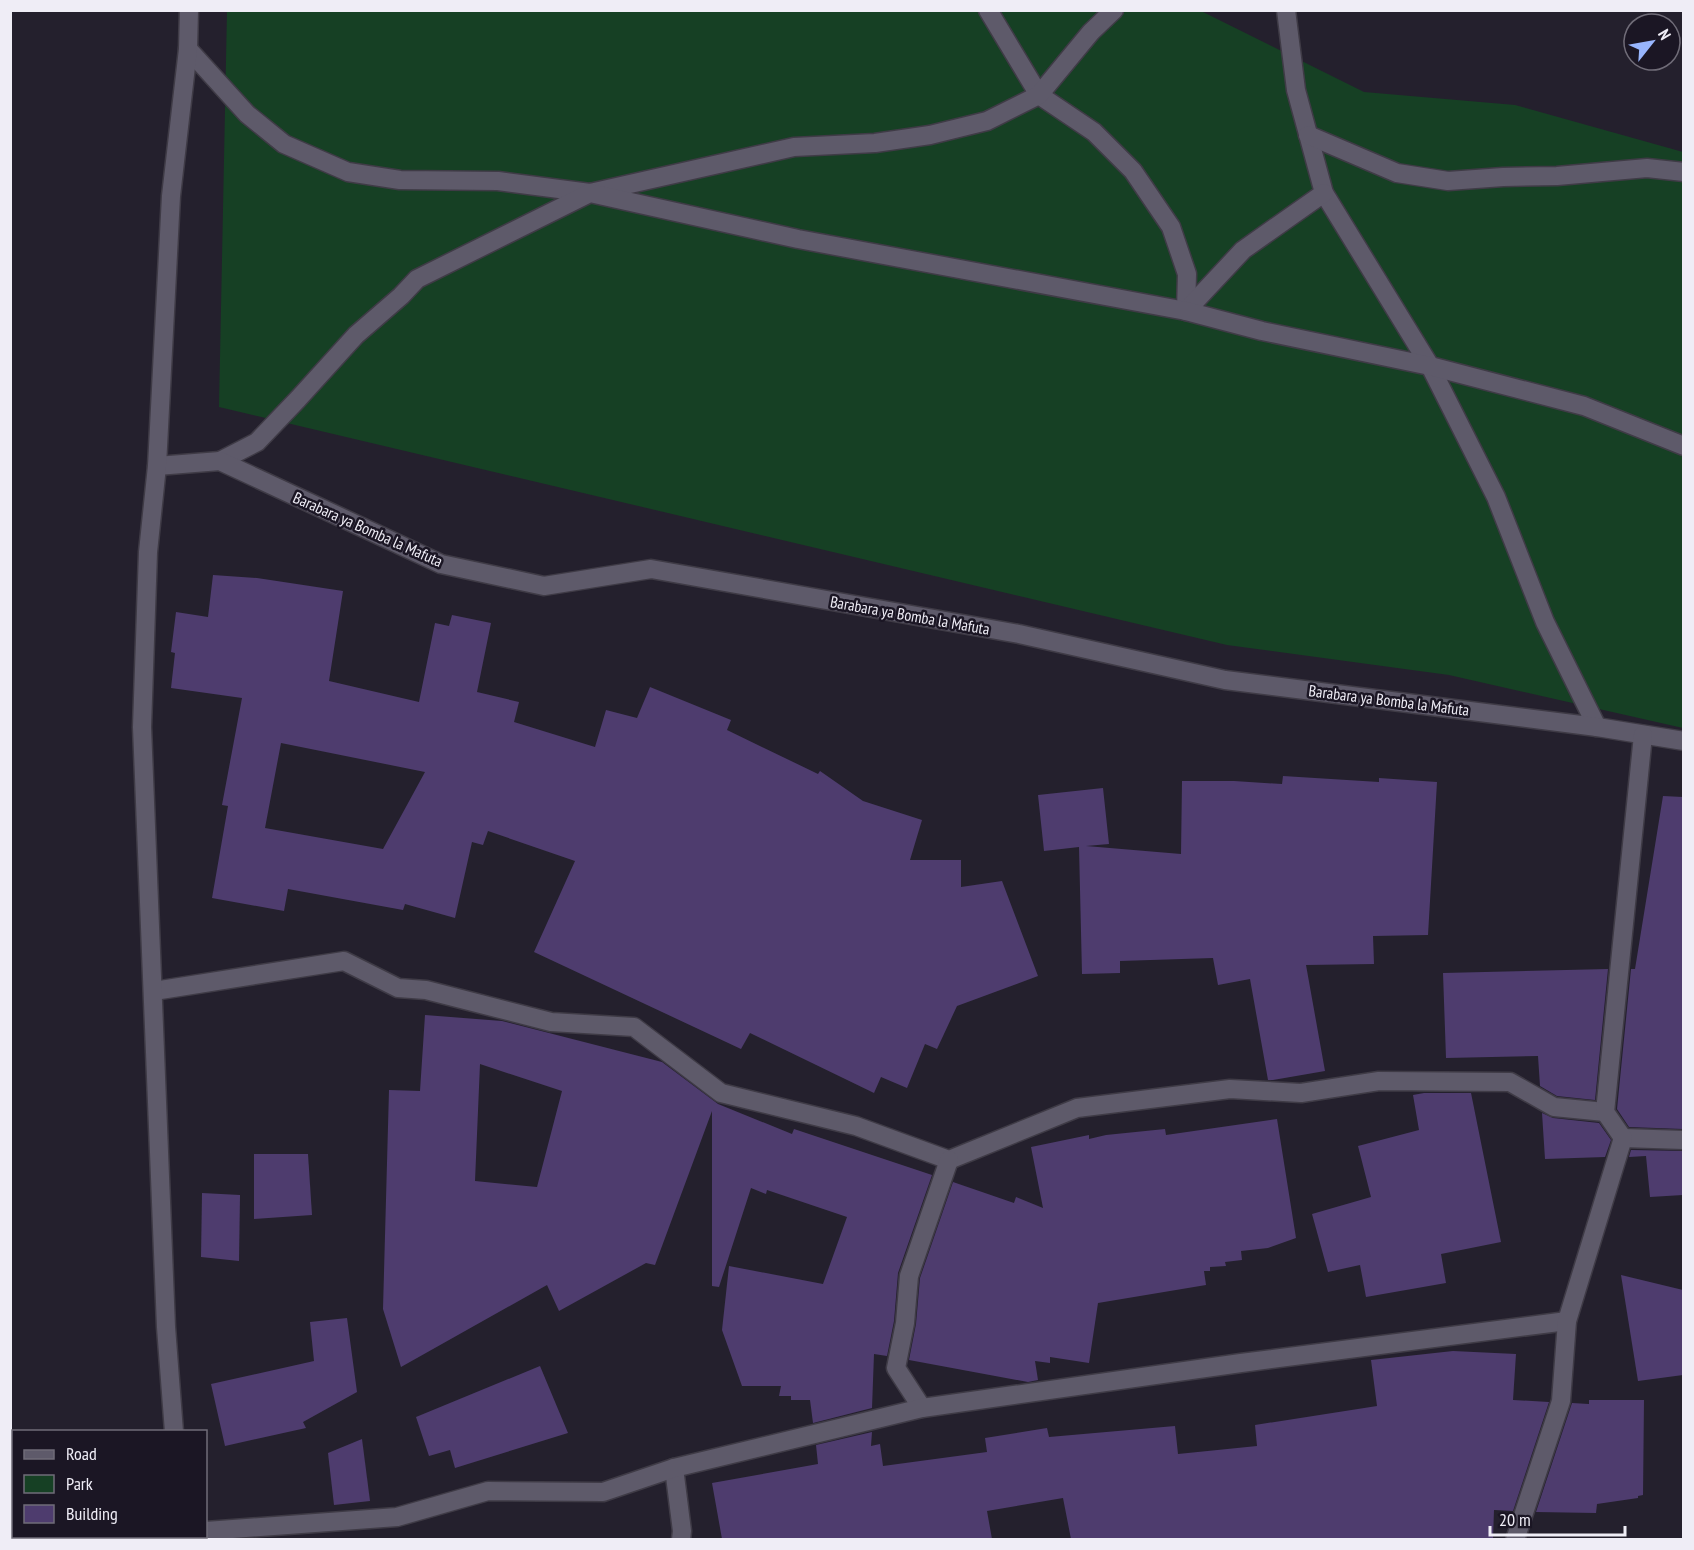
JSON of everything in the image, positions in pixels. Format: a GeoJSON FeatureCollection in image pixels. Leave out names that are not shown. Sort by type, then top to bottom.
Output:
{"type":"FeatureCollection","features":[{"type":"Feature","properties":{"kind":"street"},"geometry":{"type":"LineString","coordinates":[[174,1430],[166,1327],[142,727],[148,552],[157,465],[171,196],[188,49],[189,10]]}},
{"type":"Feature","properties":{"kind":"street"},"geometry":{"type":"LineString","coordinates":[[988,10],[1039,95],[1094,132],[1133,171],[1159,208],[1171,227],[1187,274],[1186,311]]}},
{"type":"Feature","properties":{"kind":"street"},"geometry":{"type":"LineString","coordinates":[[220,461],[256,442],[356,335],[417,279],[590,193],[794,147],[874,143],[930,135],[987,121],[1039,95],[1091,32],[1114,10]]}},
{"type":"Feature","properties":{"kind":"street"},"geometry":{"type":"LineString","coordinates":[[1286,10],[1296,90],[1324,193],[1430,366],[1496,497],[1545,622],[1597,727]]}},
{"type":"Feature","properties":{"kind":"street"},"geometry":{"type":"LineString","coordinates":[[188,49],[247,114],[284,144],[348,172],[400,180],[498,181],[590,193],[798,239],[1186,311],[1262,331],[1430,366],[1584,406],[1683,446]]}},
{"type":"Feature","properties":{"kind":"street"},"geometry":{"type":"LineString","coordinates":[[1308,135],[1397,173],[1448,181],[1557,176],[1647,168],[1683,172]]}},
{"type":"Feature","properties":{"kind":"street"},"geometry":{"type":"LineString","coordinates":[[1186,311],[1243,250],[1324,193]]}},
{"type":"Feature","properties":{"kind":"street","name":"Barabara ya Bomba la Mafuta"},"geometry":{"type":"LineString","coordinates":[[157,465],[220,461],[441,564],[544,586],[651,569],[1019,634],[1225,680],[1597,727],[1683,741]]}},
{"type":"Feature","properties":{"kind":"street"},"geometry":{"type":"LineString","coordinates":[[1623,1138],[1605,1112],[1644,735]]}},
{"type":"Feature","properties":{"kind":"street"},"geometry":{"type":"LineString","coordinates":[[154,991],[344,961],[398,988],[426,990],[551,1022],[634,1027],[721,1093],[856,1126],[949,1160],[1077,1108],[1230,1089],[1301,1093],[1379,1081],[1510,1082],[1554,1107],[1605,1112]]}},
{"type":"Feature","properties":{"kind":"street"},"geometry":{"type":"LineString","coordinates":[[1623,1138],[1683,1140]]}},
{"type":"Feature","properties":{"kind":"street"},"geometry":{"type":"LineString","coordinates":[[1515,1539],[1561,1401],[1567,1321],[1623,1138]]}},
{"type":"Feature","properties":{"kind":"street"},"geometry":{"type":"LineString","coordinates":[[922,1408],[896,1368],[905,1323],[909,1276],[949,1160]]}},
{"type":"Feature","properties":{"kind":"street"},"geometry":{"type":"LineString","coordinates":[[207,1531],[397,1517],[488,1491],[603,1492],[674,1468],[922,1408],[1241,1363],[1567,1321]]}},
{"type":"Feature","properties":{"kind":"street"},"geometry":{"type":"LineString","coordinates":[[674,1468],[681,1539]]}},
{"type":"Feature","properties":{"kind":"green space"},"geometry":{"type":"Polygon","coordinates":[[[227,11],[1201,11],[1364,92],[1515,105],[1683,152],[1683,728],[1449,675],[1227,645],[219,407],[227,11]]]}},
{"type":"Feature","properties":{"kind":"building"},"geometry":{"type":"Polygon","coordinates":[[[213,575],[257,578],[343,591],[329,681],[419,702],[435,623],[449,626],[452,615],[491,623],[477,692],[519,702],[514,722],[595,747],[606,710],[637,718],[650,687],[731,720],[727,730],[818,774],[820,771],[863,801],[922,820],[910,860],[961,860],[961,887],[1002,881],[1038,976],[957,1006],[937,1049],[925,1044],[907,1088],[881,1077],[874,1093],[750,1033],[741,1049],[534,952],[575,861],[488,831],[483,845],[472,842],[455,918],[405,904],[403,910],[288,889],[284,911],[212,898],[228,806],[222,805],[242,698],[171,688],[175,653],[171,652],[176,612],[208,617],[213,575]],[[281,743],[265,828],[383,849],[425,772],[281,743]]]}},
{"type":"Feature","properties":{"kind":"building"},"geometry":{"type":"Polygon","coordinates":[[[1283,776],[1379,782],[1379,778],[1437,782],[1428,935],[1373,936],[1374,964],[1306,965],[1325,1071],[1268,1080],[1250,979],[1218,985],[1213,958],[1120,961],[1120,973],[1082,974],[1079,847],[1044,851],[1038,795],[1103,788],[1109,844],[1086,846],[1181,854],[1182,781],[1282,784],[1283,776]]]}},
{"type":"Feature","properties":{"kind":"building"},"geometry":{"type":"Polygon","coordinates":[[[1663,796],[1683,797],[1683,1129],[1629,1127],[1617,1109],[1631,969],[1635,969],[1663,796]]]}},
{"type":"Feature","properties":{"kind":"building"},"geometry":{"type":"Polygon","coordinates":[[[1608,969],[1595,1100],[1557,1096],[1540,1086],[1538,1056],[1446,1058],[1443,973],[1608,969]]]}},
{"type":"Feature","properties":{"kind":"building"},"geometry":{"type":"Polygon","coordinates":[[[425,1015],[502,1021],[662,1062],[718,1104],[792,1134],[794,1129],[932,1175],[898,1273],[894,1321],[887,1356],[874,1354],[872,1408],[813,1423],[810,1400],[791,1400],[791,1396],[779,1396],[781,1386],[742,1386],[722,1330],[729,1266],[823,1284],[847,1217],[767,1190],[766,1194],[751,1188],[719,1287],[712,1286],[712,1111],[655,1265],[646,1263],[559,1311],[547,1285],[401,1367],[383,1309],[389,1090],[420,1091],[425,1015]],[[480,1064],[475,1181],[537,1187],[562,1091],[480,1064]]]}},
{"type":"Feature","properties":{"kind":"building"},"geometry":{"type":"Polygon","coordinates":[[[1471,1093],[1501,1242],[1441,1254],[1446,1283],[1366,1297],[1360,1265],[1328,1272],[1312,1214],[1371,1197],[1358,1146],[1419,1130],[1413,1095],[1471,1093]]]}},
{"type":"Feature","properties":{"kind":"building"},"geometry":{"type":"Polygon","coordinates":[[[1542,1113],[1553,1118],[1599,1123],[1611,1140],[1605,1157],[1545,1159],[1542,1113]]]}},
{"type":"Feature","properties":{"kind":"building"},"geometry":{"type":"Polygon","coordinates":[[[1277,1119],[1296,1238],[1268,1248],[1241,1251],[1242,1260],[1225,1262],[1226,1266],[1210,1267],[1210,1271],[1204,1271],[1206,1285],[1098,1303],[1089,1363],[1050,1357],[1050,1363],[1035,1361],[1038,1380],[1028,1382],[909,1360],[916,1324],[920,1278],[953,1182],[1014,1203],[1016,1197],[1043,1208],[1031,1147],[1089,1135],[1089,1139],[1165,1129],[1166,1135],[1277,1119]]]}},
{"type":"Feature","properties":{"kind":"building"},"geometry":{"type":"Polygon","coordinates":[[[1631,1150],[1683,1151],[1683,1195],[1650,1197],[1646,1156],[1629,1157],[1631,1150]]]}},
{"type":"Feature","properties":{"kind":"building"},"geometry":{"type":"Polygon","coordinates":[[[254,1154],[308,1154],[312,1215],[254,1219],[254,1154]]]}},
{"type":"Feature","properties":{"kind":"building"},"geometry":{"type":"Polygon","coordinates":[[[202,1193],[240,1195],[239,1261],[201,1257],[202,1193]]]}},
{"type":"Feature","properties":{"kind":"building"},"geometry":{"type":"Polygon","coordinates":[[[1621,1275],[1683,1290],[1683,1375],[1638,1381],[1621,1275]]]}},
{"type":"Feature","properties":{"kind":"building"},"geometry":{"type":"Polygon","coordinates":[[[347,1318],[357,1392],[303,1422],[306,1428],[225,1446],[211,1384],[314,1361],[310,1322],[347,1318]]]}},
{"type":"Feature","properties":{"kind":"building"},"geometry":{"type":"Polygon","coordinates":[[[1453,1351],[1516,1354],[1513,1400],[1549,1402],[1513,1511],[1494,1510],[1493,1539],[1071,1539],[1063,1498],[987,1511],[992,1539],[722,1539],[712,1483],[818,1464],[816,1445],[872,1432],[871,1446],[880,1444],[883,1466],[987,1452],[985,1438],[1047,1428],[1049,1437],[1175,1426],[1178,1454],[1257,1446],[1255,1425],[1377,1406],[1371,1360],[1453,1351]]]}},
{"type":"Feature","properties":{"kind":"building"},"geometry":{"type":"Polygon","coordinates":[[[540,1366],[568,1433],[455,1468],[450,1450],[429,1456],[416,1417],[540,1366]]]}},
{"type":"Feature","properties":{"kind":"building"},"geometry":{"type":"Polygon","coordinates":[[[1589,1400],[1644,1400],[1643,1495],[1638,1498],[1597,1504],[1596,1513],[1536,1512],[1572,1403],[1589,1404],[1589,1400]]]}},
{"type":"Feature","properties":{"kind":"building"},"geometry":{"type":"Polygon","coordinates":[[[362,1439],[370,1501],[334,1505],[328,1453],[362,1439]]]}}]}
